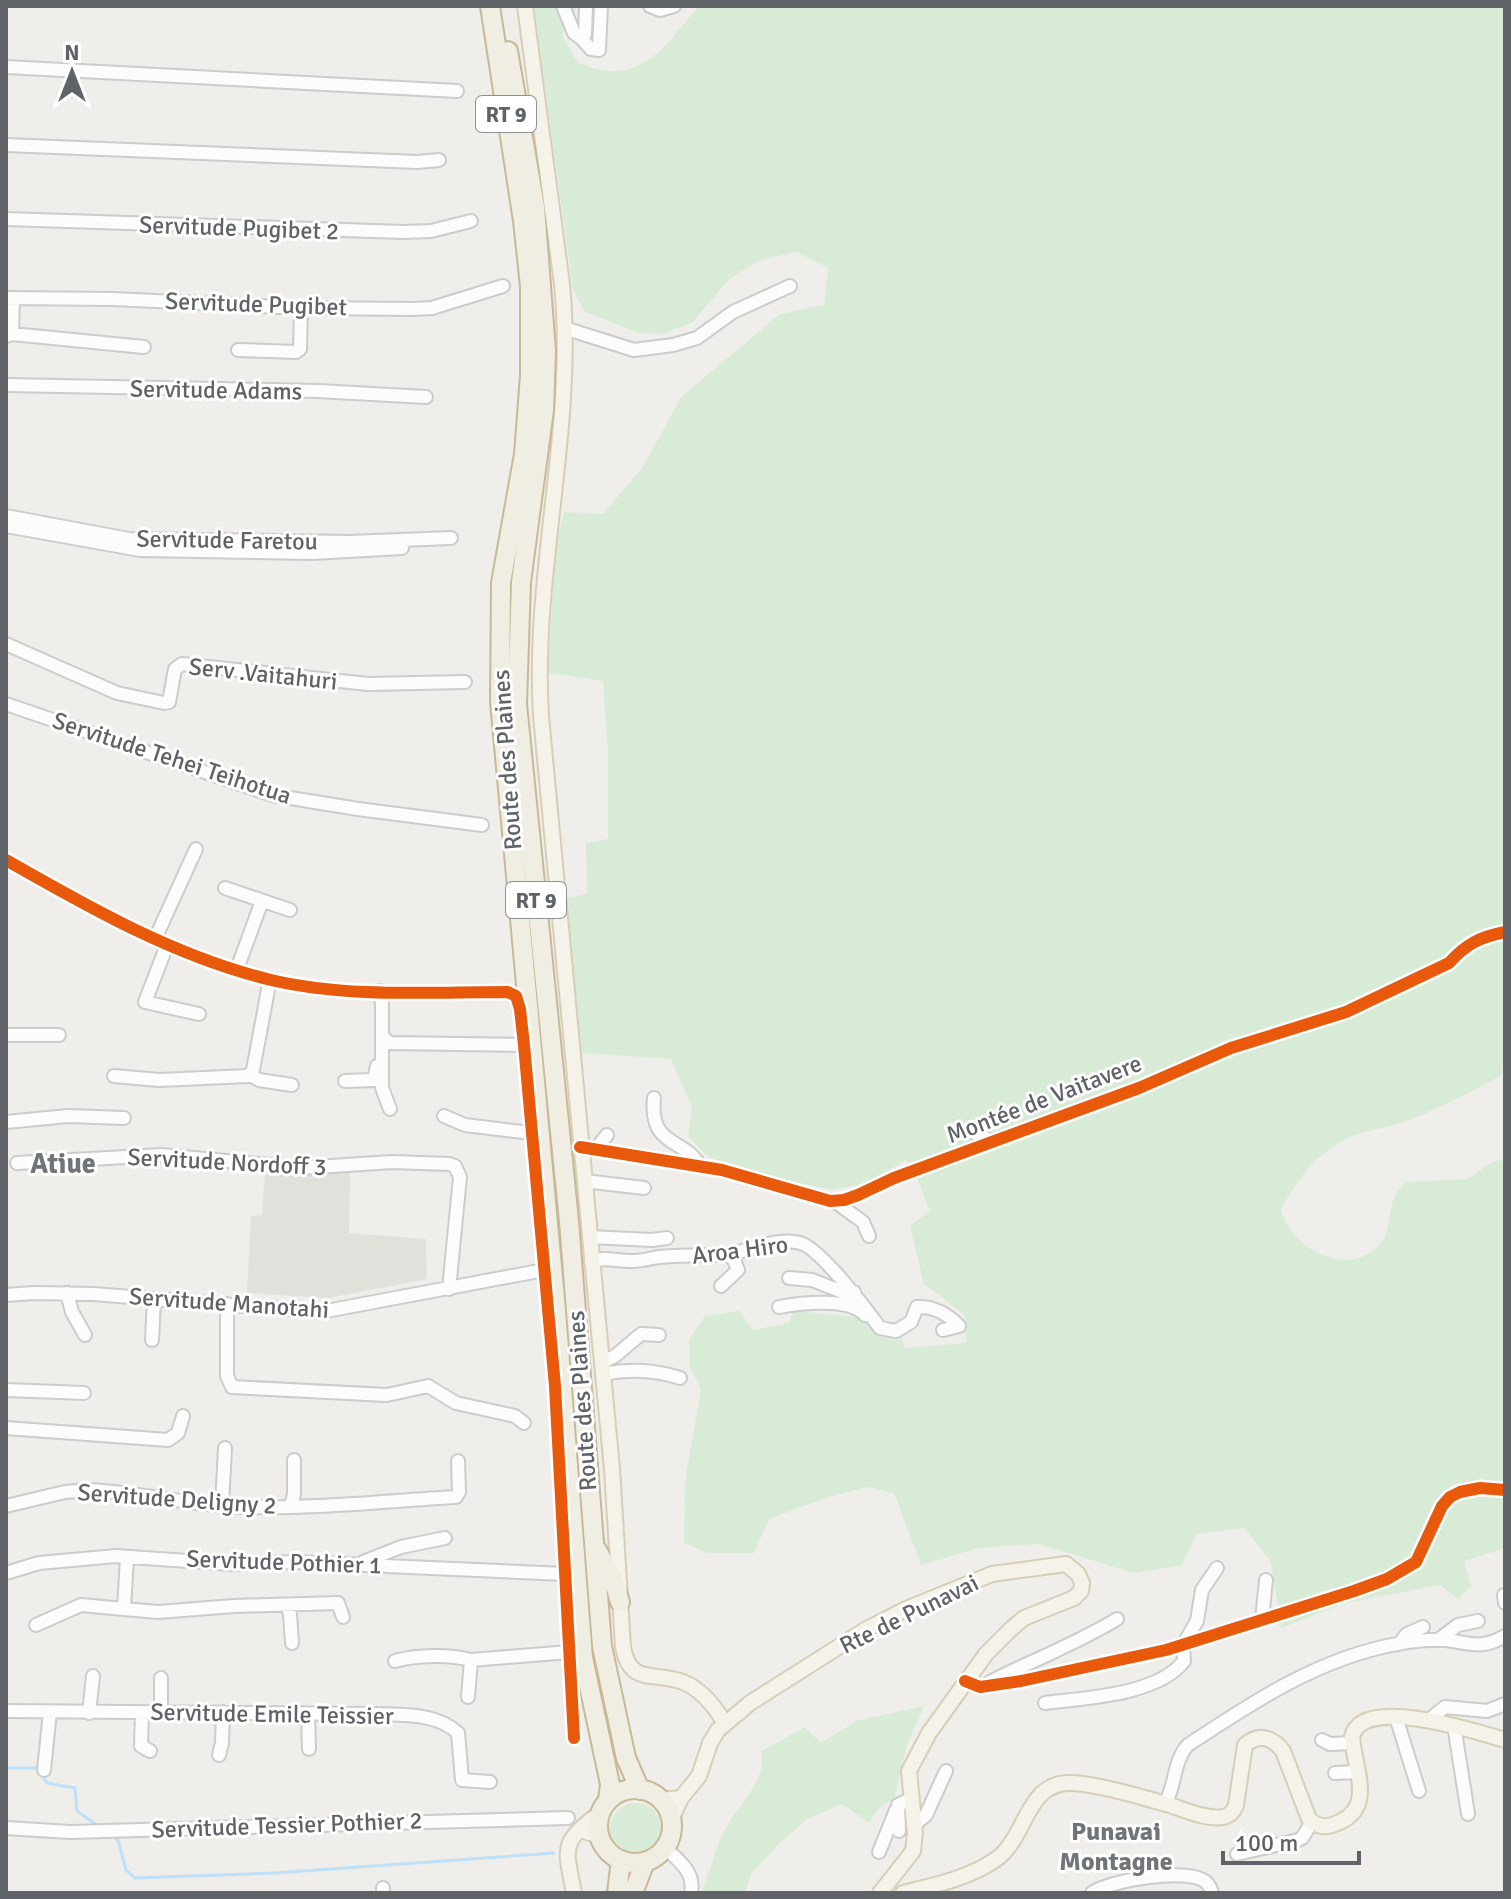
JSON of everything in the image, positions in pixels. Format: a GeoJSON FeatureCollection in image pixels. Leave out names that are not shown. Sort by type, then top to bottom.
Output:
{"type":"FeatureCollection","features":[{"type":"Feature","properties":{"kind":"highway","name":"Route des Plaines"},"geometry":{"type":"LineString","coordinates":[[490,6],[530,286],[530,375],[524,454],[501,583],[500,702],[556,1310],[583,1658],[610,1784],[604,1807]]}},
{"type":"Feature","properties":{"kind":"highway","name":"Route des Plaines"},"geometry":{"type":"LineString","coordinates":[[501,6],[535,207],[546,351],[544,410],[521,582],[517,704],[569,1221],[603,1656],[626,1758],[640,1790]]}},
{"type":"Feature","properties":{"kind":"highway"},"geometry":{"type":"LineString","coordinates":[[593,1544],[614,1582],[620,1602]]}},
{"type":"Feature","properties":{"kind":"highway"},"geometry":{"type":"LineString","coordinates":[[604,1807],[623,1792],[640,1790],[661,1800],[671,1820],[671,1834],[665,1847],[645,1862],[633,1893]]}},
{"type":"Feature","properties":{"kind":"highway","name":"RT 9"},"geometry":{"type":"LineString","coordinates":[[599,1836],[604,1807]]}},
{"type":"Feature","properties":{"kind":"highway"},"geometry":{"type":"LineString","coordinates":[[599,1836],[607,1851],[621,1860],[645,1862]]}},
{"type":"Feature","properties":{"kind":"highway"},"geometry":{"type":"LineString","coordinates":[[617,1893],[621,1860]]}},
{"type":"Feature","properties":{"kind":"main road","name":"Route des Plaines"},"geometry":{"type":"LineString","coordinates":[[525,6],[562,284],[564,328],[562,418],[541,605],[538,680],[626,1663],[639,1674],[679,1680],[692,1687],[711,1702],[724,1722]]}},
{"type":"Feature","properties":{"kind":"main road","name":"Rte de Punavai"},"geometry":{"type":"LineString","coordinates":[[671,1820],[681,1798],[699,1776],[710,1743],[724,1722],[865,1630],[992,1574],[1066,1564],[1078,1574],[1081,1591],[1074,1598],[1024,1618],[988,1652],[929,1733],[909,1771],[913,1851],[880,1893]]}},
{"type":"Feature","properties":{"kind":"main road"},"geometry":{"type":"LineString","coordinates":[[903,1893],[952,1882],[999,1858],[1014,1841],[1037,1795],[1046,1788],[1073,1783],[1219,1818],[1230,1815],[1239,1793],[1245,1745],[1253,1739],[1264,1737],[1283,1751],[1304,1810],[1312,1822],[1328,1826],[1355,1812],[1360,1799],[1352,1743],[1354,1729],[1359,1725],[1396,1717],[1429,1720],[1505,1740]]}},
{"type":"Feature","properties":{"kind":"main road"},"geometry":{"type":"LineString","coordinates":[[661,1800],[681,1798]]}},
{"type":"Feature","properties":{"kind":"main road"},"geometry":{"type":"LineString","coordinates":[[574,1893],[566,1852],[571,1837],[604,1807]]}},
{"type":"Feature","properties":{"kind":"main road"},"geometry":{"type":"LineString","coordinates":[[581,1830],[599,1836]]}},
{"type":"Feature","properties":{"kind":"street"},"geometry":{"type":"LineString","coordinates":[[563,6],[574,33],[591,49],[599,50],[601,6]]}},
{"type":"Feature","properties":{"kind":"street"},"geometry":{"type":"LineString","coordinates":[[581,38],[585,34],[586,6]]}},
{"type":"Feature","properties":{"kind":"street"},"geometry":{"type":"LineString","coordinates":[[650,6],[660,10],[674,6]]}},
{"type":"Feature","properties":{"kind":"street"},"geometry":{"type":"LineString","coordinates":[[6,67],[457,91]]}},
{"type":"Feature","properties":{"kind":"street"},"geometry":{"type":"LineString","coordinates":[[6,145],[417,162],[439,160]]}},
{"type":"Feature","properties":{"kind":"street","name":"Servitude Pugibet 2"},"geometry":{"type":"LineString","coordinates":[[6,219],[403,232],[431,231],[471,221]]}},
{"type":"Feature","properties":{"kind":"street","name":"Servitude Pugibet"},"geometry":{"type":"LineString","coordinates":[[10,298],[113,299],[301,308],[432,308],[503,286]]}},
{"type":"Feature","properties":{"kind":"street"},"geometry":{"type":"LineString","coordinates":[[564,328],[634,350],[673,345],[697,338],[733,312],[790,286]]}},
{"type":"Feature","properties":{"kind":"street"},"geometry":{"type":"LineString","coordinates":[[10,298],[9,335],[144,347]]}},
{"type":"Feature","properties":{"kind":"street"},"geometry":{"type":"LineString","coordinates":[[238,350],[296,352],[300,349],[301,308]]}},
{"type":"Feature","properties":{"kind":"street","name":"Servitude Adams"},"geometry":{"type":"LineString","coordinates":[[6,385],[318,391],[426,397]]}},
{"type":"Feature","properties":{"kind":"street","name":"Servitude Faretou"},"geometry":{"type":"LineString","coordinates":[[6,516],[129,539],[350,542],[451,538]]}},
{"type":"Feature","properties":{"kind":"street","name":"Servitude Faretou"},"geometry":{"type":"LineString","coordinates":[[6,526],[140,550],[312,553],[402,548]]}},
{"type":"Feature","properties":{"kind":"street","name":"Serv .Vaitahuri"},"geometry":{"type":"LineString","coordinates":[[6,644],[117,693],[164,703],[169,702],[175,669],[182,664],[368,684],[465,682]]}},
{"type":"Feature","properties":{"kind":"street","name":"Servitude Tehei Teihotua"},"geometry":{"type":"LineString","coordinates":[[6,704],[272,795],[482,825]]}},
{"type":"Feature","properties":{"kind":"street"},"geometry":{"type":"LineString","coordinates":[[196,849],[161,942],[145,1002],[199,1014]]}},
{"type":"Feature","properties":{"kind":"street"},"geometry":{"type":"LineString","coordinates":[[6,860],[161,942],[270,979],[324,988],[508,992],[516,996],[524,1045],[555,1386],[574,1738]]}},
{"type":"Feature","properties":{"kind":"street"},"geometry":{"type":"LineString","coordinates":[[225,888],[290,910]]}},
{"type":"Feature","properties":{"kind":"street"},"geometry":{"type":"LineString","coordinates":[[237,969],[262,901]]}},
{"type":"Feature","properties":{"kind":"street","name":"Montée de Vaitavere"},"geometry":{"type":"LineString","coordinates":[[834,1201],[844,1200],[894,1178],[1139,1088],[1231,1048],[1346,1012],[1449,963],[1474,940],[1505,932]]}},
{"type":"Feature","properties":{"kind":"street"},"geometry":{"type":"LineString","coordinates":[[252,1072],[270,979]]}},
{"type":"Feature","properties":{"kind":"street"},"geometry":{"type":"LineString","coordinates":[[375,991],[383,1037],[382,1088],[390,1109]]}},
{"type":"Feature","properties":{"kind":"street"},"geometry":{"type":"LineString","coordinates":[[345,1081],[369,1082],[375,1078],[375,991]]}},
{"type":"Feature","properties":{"kind":"street"},"geometry":{"type":"LineString","coordinates":[[6,1035],[59,1035]]}},
{"type":"Feature","properties":{"kind":"street"},"geometry":{"type":"LineString","coordinates":[[383,1037],[390,1043],[524,1045]]}},
{"type":"Feature","properties":{"kind":"street"},"geometry":{"type":"LineString","coordinates":[[114,1076],[159,1080],[252,1072]]}},
{"type":"Feature","properties":{"kind":"street"},"geometry":{"type":"LineString","coordinates":[[252,1072],[259,1080],[292,1082]]}},
{"type":"Feature","properties":{"kind":"street"},"geometry":{"type":"LineString","coordinates":[[654,1098],[655,1120],[661,1134],[694,1157],[700,1166]]}},
{"type":"Feature","properties":{"kind":"street"},"geometry":{"type":"LineString","coordinates":[[6,1122],[68,1116],[124,1118]]}},
{"type":"Feature","properties":{"kind":"street"},"geometry":{"type":"LineString","coordinates":[[444,1116],[465,1125],[531,1133]]}},
{"type":"Feature","properties":{"kind":"street"},"geometry":{"type":"LineString","coordinates":[[970,1131],[994,1142]]}},
{"type":"Feature","properties":{"kind":"street"},"geometry":{"type":"LineString","coordinates":[[596,1149],[607,1135]]}},
{"type":"Feature","properties":{"kind":"street"},"geometry":{"type":"LineString","coordinates":[[580,1147],[700,1166],[834,1201],[863,1222],[869,1236]]}},
{"type":"Feature","properties":{"kind":"street","name":"Servitude Nordoff 3"},"geometry":{"type":"LineString","coordinates":[[17,1163],[162,1155],[301,1168],[392,1162],[449,1164],[455,1166],[460,1177],[449,1289]]}},
{"type":"Feature","properties":{"kind":"street"},"geometry":{"type":"LineString","coordinates":[[584,1181],[644,1188]]}},
{"type":"Feature","properties":{"kind":"street"},"geometry":{"type":"LineString","coordinates":[[589,1237],[667,1238]]}},
{"type":"Feature","properties":{"kind":"street"},"geometry":{"type":"LineString","coordinates":[[638,1239],[639,1261]]}},
{"type":"Feature","properties":{"kind":"street","name":"Aroa Hiro"},"geometry":{"type":"LineString","coordinates":[[591,1261],[604,1258],[639,1261],[727,1254],[775,1243],[799,1242],[809,1247],[854,1292],[880,1328],[896,1331]]}},
{"type":"Feature","properties":{"kind":"street"},"geometry":{"type":"LineString","coordinates":[[721,1286],[738,1270],[727,1254]]}},
{"type":"Feature","properties":{"kind":"street","name":"Servitude Manotahi"},"geometry":{"type":"LineString","coordinates":[[6,1295],[67,1293],[321,1312],[544,1270]]}},
{"type":"Feature","properties":{"kind":"street"},"geometry":{"type":"LineString","coordinates":[[789,1278],[827,1284],[850,1295],[854,1292]]}},
{"type":"Feature","properties":{"kind":"street"},"geometry":{"type":"LineString","coordinates":[[67,1293],[72,1312],[85,1335]]}},
{"type":"Feature","properties":{"kind":"street"},"geometry":{"type":"LineString","coordinates":[[152,1340],[154,1299]]}},
{"type":"Feature","properties":{"kind":"street"},"geometry":{"type":"LineString","coordinates":[[779,1307],[817,1302],[859,1308],[882,1334],[896,1331],[911,1322],[917,1307],[930,1306],[959,1326],[943,1330]]}},
{"type":"Feature","properties":{"kind":"street"},"geometry":{"type":"LineString","coordinates":[[227,1304],[227,1376],[232,1387],[387,1395],[428,1386],[456,1403],[515,1416],[524,1423]]}},
{"type":"Feature","properties":{"kind":"street"},"geometry":{"type":"LineString","coordinates":[[602,1368],[641,1334],[659,1335]]}},
{"type":"Feature","properties":{"kind":"street"},"geometry":{"type":"LineString","coordinates":[[602,1368],[658,1372],[680,1378]]}},
{"type":"Feature","properties":{"kind":"street"},"geometry":{"type":"LineString","coordinates":[[6,1390],[84,1393]]}},
{"type":"Feature","properties":{"kind":"street"},"geometry":{"type":"LineString","coordinates":[[6,1428],[168,1440],[178,1433],[183,1416]]}},
{"type":"Feature","properties":{"kind":"street"},"geometry":{"type":"LineString","coordinates":[[222,1505],[225,1448]]}},
{"type":"Feature","properties":{"kind":"street"},"geometry":{"type":"LineString","coordinates":[[291,1506],[294,1460]]}},
{"type":"Feature","properties":{"kind":"street","name":"Servitude Deligny 2"},"geometry":{"type":"LineString","coordinates":[[6,1506],[65,1492],[90,1490],[222,1505],[344,1507],[372,1502],[456,1497],[459,1492],[458,1461]]}},
{"type":"Feature","properties":{"kind":"street"},"geometry":{"type":"LineString","coordinates":[[965,1681],[980,1687],[1048,1676],[1183,1645],[1374,1583],[1416,1562],[1446,1500],[1456,1493],[1476,1488],[1505,1490]]}},
{"type":"Feature","properties":{"kind":"street"},"geometry":{"type":"LineString","coordinates":[[357,1565],[401,1547],[445,1538]]}},
{"type":"Feature","properties":{"kind":"street"},"geometry":{"type":"LineString","coordinates":[[124,1609],[127,1557]]}},
{"type":"Feature","properties":{"kind":"street","name":"Servitude Pothier 1"},"geometry":{"type":"LineString","coordinates":[[6,1573],[39,1563],[127,1557],[231,1564],[287,1561],[413,1565],[564,1574]]}},
{"type":"Feature","properties":{"kind":"street"},"geometry":{"type":"LineString","coordinates":[[1045,1703],[1153,1683],[1179,1666],[1185,1656],[1183,1645],[1197,1621],[1202,1590],[1217,1568]]}},
{"type":"Feature","properties":{"kind":"street"},"geometry":{"type":"LineString","coordinates":[[1262,1619],[1266,1580]]}},
{"type":"Feature","properties":{"kind":"street"},"geometry":{"type":"LineString","coordinates":[[1504,1595],[1505,1603]]}},
{"type":"Feature","properties":{"kind":"street"},"geometry":{"type":"LineString","coordinates":[[36,1625],[81,1605],[158,1612],[338,1603],[343,1617]]}},
{"type":"Feature","properties":{"kind":"street"},"geometry":{"type":"LineString","coordinates":[[287,1605],[292,1643]]}},
{"type":"Feature","properties":{"kind":"street"},"geometry":{"type":"LineString","coordinates":[[980,1687],[1029,1661],[1076,1644],[1117,1619]]}},
{"type":"Feature","properties":{"kind":"street"},"geometry":{"type":"LineString","coordinates":[[1438,1640],[1458,1625],[1478,1621]]}},
{"type":"Feature","properties":{"kind":"street"},"geometry":{"type":"LineString","coordinates":[[1399,1644],[1407,1634],[1423,1627]]}},
{"type":"Feature","properties":{"kind":"street"},"geometry":{"type":"LineString","coordinates":[[1165,1804],[1172,1793],[1178,1760],[1188,1745],[1294,1679],[1330,1664],[1399,1644],[1438,1640],[1479,1646],[1505,1636]]}},
{"type":"Feature","properties":{"kind":"street"},"geometry":{"type":"LineString","coordinates":[[395,1661],[440,1657],[471,1660],[569,1652]]}},
{"type":"Feature","properties":{"kind":"street"},"geometry":{"type":"LineString","coordinates":[[468,1697],[471,1660]]}},
{"type":"Feature","properties":{"kind":"street"},"geometry":{"type":"LineString","coordinates":[[89,1713],[93,1676]]}},
{"type":"Feature","properties":{"kind":"street"},"geometry":{"type":"LineString","coordinates":[[161,1678],[161,1712]]}},
{"type":"Feature","properties":{"kind":"street"},"geometry":{"type":"LineString","coordinates":[[1429,1720],[1445,1707],[1487,1711],[1505,1704]]}},
{"type":"Feature","properties":{"kind":"street","name":"Servitude Emile Teissier"},"geometry":{"type":"LineString","coordinates":[[6,1711],[392,1715],[443,1721],[458,1733],[462,1780],[490,1782]]}},
{"type":"Feature","properties":{"kind":"street"},"geometry":{"type":"LineString","coordinates":[[44,1770],[50,1712]]}},
{"type":"Feature","properties":{"kind":"street"},"geometry":{"type":"LineString","coordinates":[[219,1755],[223,1712]]}},
{"type":"Feature","properties":{"kind":"street"},"geometry":{"type":"LineString","coordinates":[[142,1713],[141,1746],[150,1751]]}},
{"type":"Feature","properties":{"kind":"street"},"geometry":{"type":"LineString","coordinates":[[308,1714],[309,1749]]}},
{"type":"Feature","properties":{"kind":"street"},"geometry":{"type":"LineString","coordinates":[[1396,1717],[1419,1791]]}},
{"type":"Feature","properties":{"kind":"street"},"geometry":{"type":"LineString","coordinates":[[1454,1725],[1468,1814]]}},
{"type":"Feature","properties":{"kind":"street"},"geometry":{"type":"LineString","coordinates":[[1322,1740],[1330,1744],[1352,1743]]}},
{"type":"Feature","properties":{"kind":"street"},"geometry":{"type":"LineString","coordinates":[[914,1825],[926,1815],[946,1771]]}},
{"type":"Feature","properties":{"kind":"street"},"geometry":{"type":"LineString","coordinates":[[1335,1773],[1358,1772]]}},
{"type":"Feature","properties":{"kind":"street"},"geometry":{"type":"LineString","coordinates":[[879,1852],[896,1810],[902,1802],[911,1799]]}},
{"type":"Feature","properties":{"kind":"street"},"geometry":{"type":"LineString","coordinates":[[896,1810],[899,1831]]}},
{"type":"Feature","properties":{"kind":"street","name":"Servitude Tessier Pothier 2"},"geometry":{"type":"LineString","coordinates":[[6,1828],[105,1831],[568,1818]]}},
{"type":"Feature","properties":{"kind":"street"},"geometry":{"type":"LineString","coordinates":[[1237,1854],[1298,1840],[1312,1822]]}},
{"type":"Feature","properties":{"kind":"street"},"geometry":{"type":"LineString","coordinates":[[665,1847],[689,1873],[691,1893]]}},
{"type":"Feature","properties":{"kind":"street"},"geometry":{"type":"LineString","coordinates":[[1092,1893],[1114,1882],[1146,1877],[1197,1878],[1205,1881],[1212,1893]]}},
{"type":"Feature","properties":{"kind":"street"},"geometry":{"type":"LineString","coordinates":[[1146,1877],[1147,1893]]}},
{"type":"Feature","properties":{"kind":"shaded area"},"geometry":{"type":"Polygon","coordinates":[[[265,1171],[350,1171],[349,1233],[426,1239],[427,1279],[328,1298],[247,1293],[251,1216],[262,1215],[265,1171]]]}},
{"type":"Feature","properties":{"kind":"green space"},"geometry":{"type":"Polygon","coordinates":[[[534,6],[578,6],[562,35],[578,63],[609,71],[624,70],[649,59],[671,40],[699,6],[1505,6],[1505,1051],[1501,1076],[1418,1116],[1341,1142],[1311,1166],[1281,1209],[1296,1236],[1308,1247],[1322,1255],[1352,1259],[1367,1254],[1380,1244],[1387,1230],[1394,1199],[1405,1182],[1468,1179],[1487,1165],[1502,1159],[1505,1162],[1505,1548],[1464,1561],[1471,1586],[1458,1599],[1440,1585],[1345,1603],[1281,1628],[1271,1561],[1244,1528],[1196,1534],[1182,1565],[1134,1573],[1038,1544],[978,1548],[921,1565],[894,1493],[868,1487],[828,1497],[769,1519],[754,1553],[708,1553],[684,1543],[685,1482],[701,1389],[690,1367],[689,1340],[705,1316],[739,1311],[753,1330],[789,1323],[793,1311],[865,1318],[900,1326],[904,1348],[966,1343],[965,1315],[924,1284],[910,1226],[930,1211],[906,1160],[867,1183],[831,1190],[763,1175],[708,1157],[688,1136],[692,1108],[671,1059],[582,1053],[566,898],[587,894],[586,843],[608,839],[608,752],[603,681],[548,673],[556,544],[564,512],[603,514],[643,467],[681,397],[780,314],[824,305],[828,268],[796,252],[761,260],[729,279],[693,322],[663,334],[639,333],[585,312],[573,290],[534,6]]]}},
{"type":"Feature","properties":{"kind":"green space"},"geometry":{"type":"Polygon","coordinates":[[[924,1706],[906,1748],[895,1797],[878,1809],[869,1823],[842,1804],[807,1819],[782,1841],[751,1873],[745,1893],[701,1893],[722,1836],[757,1781],[761,1771],[761,1751],[805,1727],[821,1743],[856,1721],[924,1706]]]}},
{"type":"Feature","properties":{"kind":"green space"},"geometry":{"type":"Polygon","coordinates":[[[636,1803],[655,1810],[662,1829],[655,1848],[636,1855],[617,1848],[610,1829],[617,1810],[636,1803]]]}},
{"type":"Feature","properties":{"kind":"waterway"},"geometry":{"type":"LineString","coordinates":[[6,1768],[36,1768],[47,1783],[75,1788],[77,1811],[98,1826]]}},
{"type":"Feature","properties":{"kind":"waterway"},"geometry":{"type":"LineString","coordinates":[[111,1835],[118,1840],[126,1870],[135,1878],[275,1873],[554,1853]]}},
{"type":"Feature","properties":{"kind":"cycle path"},"geometry":{"type":"LineString","coordinates":[[6,860],[168,945],[271,980],[359,992],[508,992],[516,996],[524,1045],[555,1386],[574,1738]]}},
{"type":"Feature","properties":{"kind":"cycle path"},"geometry":{"type":"LineString","coordinates":[[580,1147],[722,1170],[830,1201],[844,1200],[894,1178],[1139,1088],[1231,1048],[1346,1012],[1449,963],[1474,942],[1505,932]]}},
{"type":"Feature","properties":{"kind":"cycle path"},"geometry":{"type":"LineString","coordinates":[[965,1681],[980,1687],[1021,1681],[1166,1650],[1354,1591],[1387,1579],[1416,1562],[1442,1506],[1450,1497],[1480,1488],[1505,1490]]}},
{"type":"Feature","properties":{"kind":"district","name":"Atiue"},"geometry":{"type":"Point","coordinates":[63,1163]}},
{"type":"Feature","properties":{"kind":"district","name":"Punavai Montagne"},"geometry":{"type":"Point","coordinates":[1116,1846]}}]}
